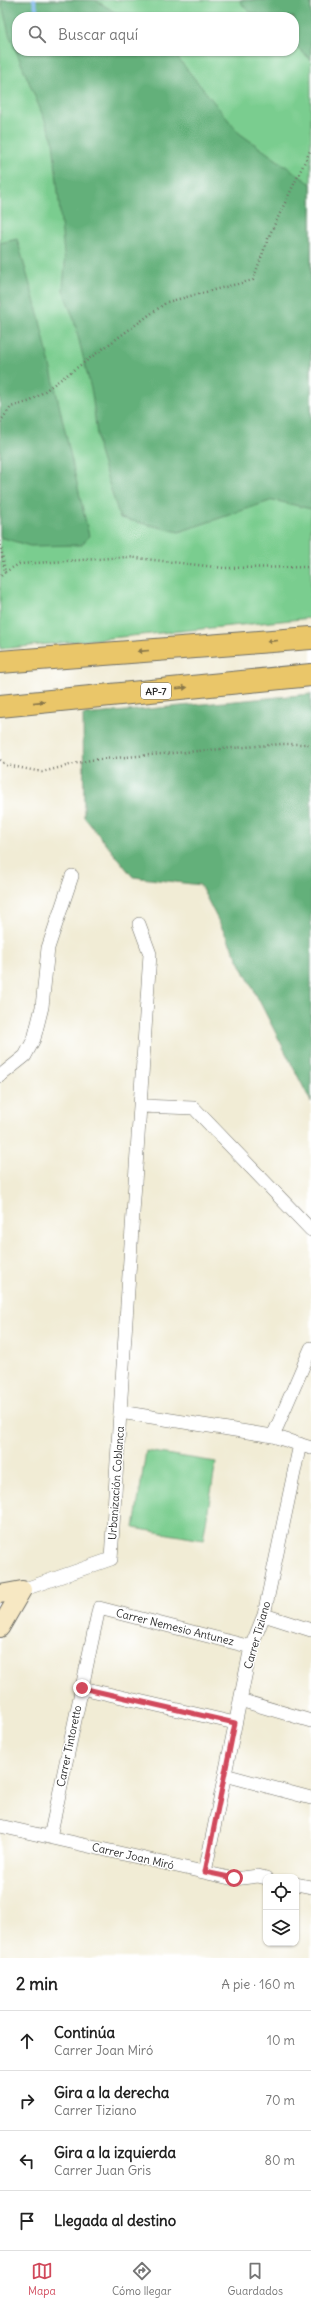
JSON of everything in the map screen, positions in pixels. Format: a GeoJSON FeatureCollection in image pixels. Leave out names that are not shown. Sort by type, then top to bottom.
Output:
{"type":"FeatureCollection","features":[{"type":"Feature","properties":{"kind":"highway"},"geometry":{"type":"LineString","coordinates":[[0,662],[311,638]]}},
{"type":"Feature","properties":{"kind":"highway","name":"AP-7"},"geometry":{"type":"LineString","coordinates":[[0,706],[311,675]]}},
{"type":"Feature","properties":{"kind":"street"},"geometry":{"type":"LineString","coordinates":[[0,1076],[25,1056],[34,1039],[42,1007],[48,948],[72,876]]}},
{"type":"Feature","properties":{"kind":"street"},"geometry":{"type":"LineString","coordinates":[[120,1412],[150,954],[139,924]]}},
{"type":"Feature","properties":{"kind":"street"},"geometry":{"type":"LineString","coordinates":[[140,1106],[194,1108],[311,1230]]}},
{"type":"Feature","properties":{"kind":"street"},"geometry":{"type":"LineString","coordinates":[[273,1436],[311,1348]]}},
{"type":"Feature","properties":{"kind":"street","name":"Urbanización Coblanca"},"geometry":{"type":"LineString","coordinates":[[22,1590],[111,1558],[120,1412],[273,1436],[305,1446]]}},
{"type":"Feature","properties":{"kind":"street","name":"Carrer Tiziano"},"geometry":{"type":"LineString","coordinates":[[205,1872],[251,1646],[264,1615],[305,1446]]}},
{"type":"Feature","properties":{"kind":"street"},"geometry":{"type":"LineString","coordinates":[[0,1594],[22,1590]]}},
{"type":"Feature","properties":{"kind":"street"},"geometry":{"type":"LineString","coordinates":[[0,1628],[22,1590]]}},
{"type":"Feature","properties":{"kind":"street","name":"Carrer Nemesio Antunez"},"geometry":{"type":"LineString","coordinates":[[99,1608],[251,1646]]}},
{"type":"Feature","properties":{"kind":"street","name":"Carrer Tintoretto"},"geometry":{"type":"LineString","coordinates":[[50,1837],[99,1608]]}},
{"type":"Feature","properties":{"kind":"street"},"geometry":{"type":"LineString","coordinates":[[264,1615],[311,1630]]}},
{"type":"Feature","properties":{"kind":"street"},"geometry":{"type":"LineString","coordinates":[[82,1688],[235,1723]]}},
{"type":"Feature","properties":{"kind":"street"},"geometry":{"type":"LineString","coordinates":[[240,1700],[311,1722]]}},
{"type":"Feature","properties":{"kind":"street"},"geometry":{"type":"LineString","coordinates":[[224,1775],[311,1798]]}},
{"type":"Feature","properties":{"kind":"street","name":"Carrer Joan Miró"},"geometry":{"type":"LineString","coordinates":[[0,1826],[234,1878],[258,1876],[263,1877]]}},
{"type":"Feature","properties":{"kind":"street"},"geometry":{"type":"LineString","coordinates":[[299,1885],[311,1887]]}},
{"type":"Feature","properties":{"kind":"path"},"geometry":{"type":"LineString","coordinates":[[0,422],[11,407],[31,401],[167,302],[253,280],[269,236],[311,149]]}},
{"type":"Feature","properties":{"kind":"path"},"geometry":{"type":"LineString","coordinates":[[0,541],[5,572]]}},
{"type":"Feature","properties":{"kind":"path"},"geometry":{"type":"LineString","coordinates":[[0,577],[5,572],[20,564],[128,557],[224,568],[311,567]]}},
{"type":"Feature","properties":{"kind":"path"},"geometry":{"type":"LineString","coordinates":[[0,760],[6,765],[42,772],[90,760],[281,744],[311,744]]}},
{"type":"Feature","properties":{"kind":"green space"},"geometry":{"type":"Polygon","coordinates":[[[0,0],[311,0],[311,618],[0,649],[0,0]]]}},
{"type":"Feature","properties":{"kind":"green space"},"geometry":{"type":"Polygon","coordinates":[[[1,0],[95,0],[115,12],[12,12],[12,41],[1,0]]]}},
{"type":"Feature","properties":{"kind":"green space"},"geometry":{"type":"Polygon","coordinates":[[[240,0],[311,0],[311,60],[299,49],[299,12],[250,12],[244,7],[240,0]]]}},
{"type":"Feature","properties":{"kind":"green space"},"geometry":{"type":"Polygon","coordinates":[[[18,56],[176,56],[239,133],[311,184],[311,509],[273,500],[179,532],[120,518],[99,452],[92,393],[74,320],[63,290],[65,265],[53,140],[18,56]]]}},
{"type":"Feature","properties":{"kind":"green space"},"geometry":{"type":"Polygon","coordinates":[[[17,239],[39,317],[89,536],[82,545],[30,546],[0,537],[0,243],[17,239]]]}},
{"type":"Feature","properties":{"kind":"green space"},"geometry":{"type":"Polygon","coordinates":[[[311,694],[311,1102],[200,885],[133,877],[84,817],[83,715],[311,694]]]}},
{"type":"Feature","properties":{"kind":"green space"},"geometry":{"type":"Polygon","coordinates":[[[146,1451],[216,1462],[203,1540],[134,1528],[146,1451]]]}},
{"type":"Feature","properties":{"kind":"waterway"},"geometry":{"type":"LineString","coordinates":[[34,0],[36,8]]}},
{"type":"Feature","properties":{"kind":"route"},"geometry":{"type":"LineString","coordinates":[[82,1688],[235,1723],[205,1872],[234,1878]]}}]}
